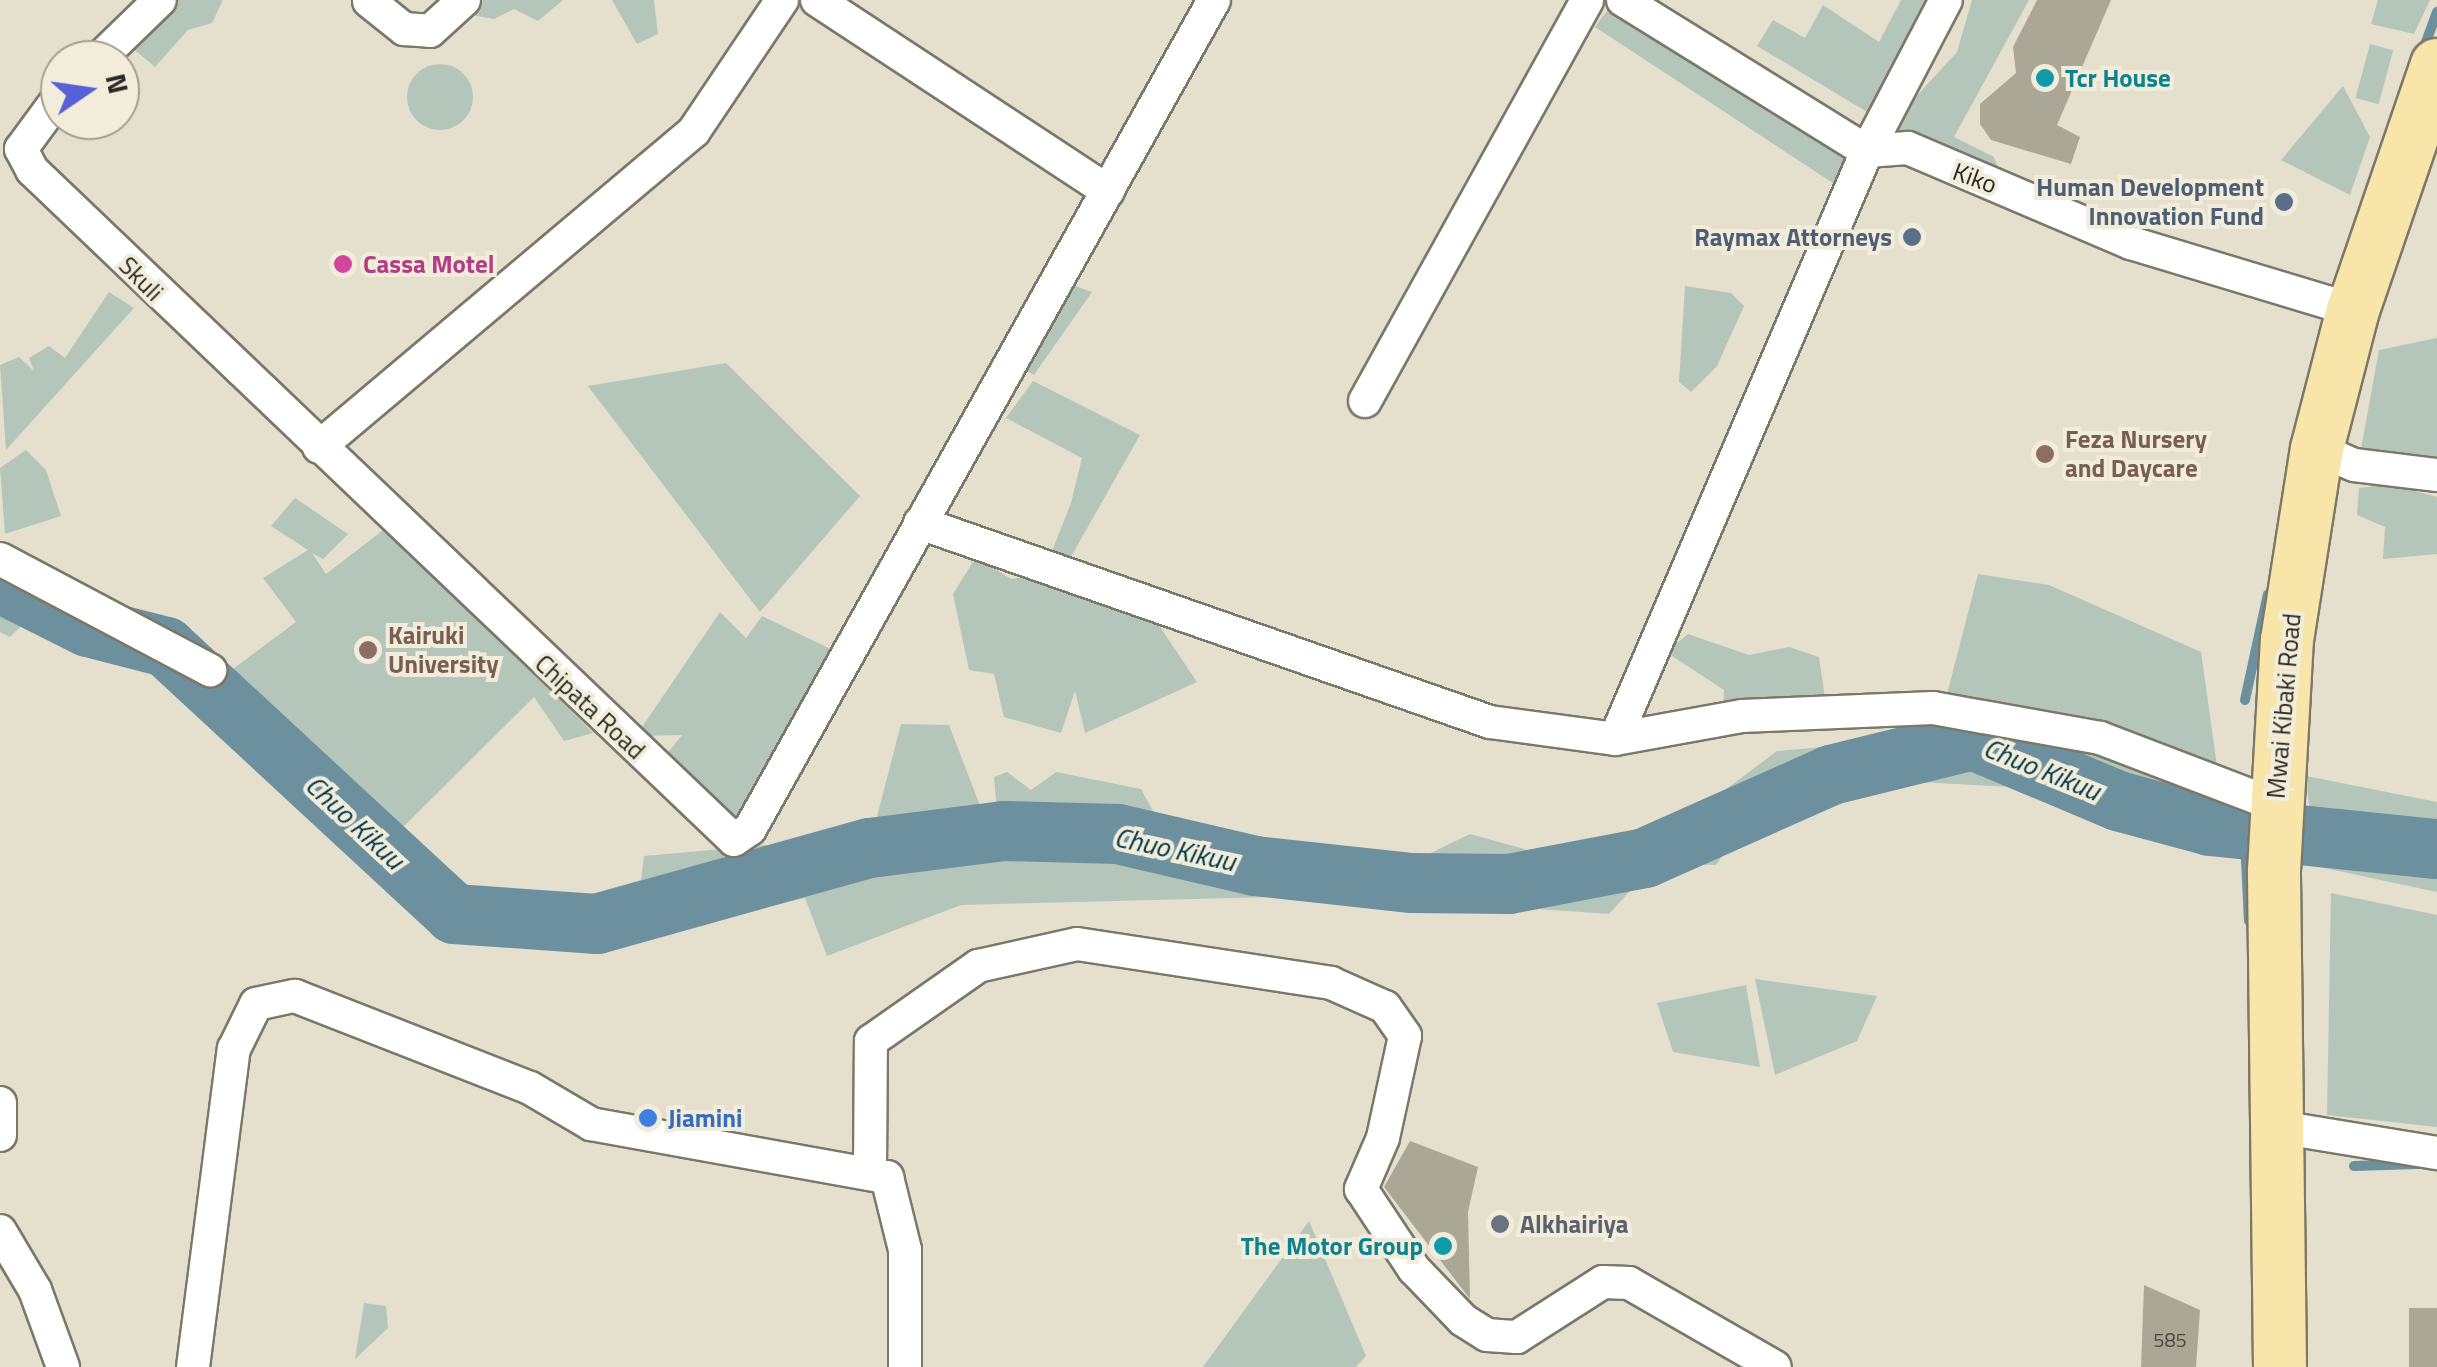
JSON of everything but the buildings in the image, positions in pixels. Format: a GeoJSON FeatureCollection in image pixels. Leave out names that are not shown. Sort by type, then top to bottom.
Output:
{"type":"FeatureCollection","features":[{"type":"Feature","properties":{"kind":"main road","name":"Mwai Kibaki Road"},"geometry":{"type":"LineString","coordinates":[[2280,1367],[2275,832],[2287,640],[2317,449],[2353,310],[2437,65]]}},
{"type":"Feature","properties":{"kind":"street"},"geometry":{"type":"LineString","coordinates":[[119,40],[160,0]]}},
{"type":"Feature","properties":{"kind":"street"},"geometry":{"type":"LineString","coordinates":[[369,1],[404,29],[430,30],[451,21],[464,0]]}},
{"type":"Feature","properties":{"kind":"street"},"geometry":{"type":"LineString","coordinates":[[319,448],[694,131],[782,0]]}},
{"type":"Feature","properties":{"kind":"street"},"geometry":{"type":"LineString","coordinates":[[817,0],[1108,191]]}},
{"type":"Feature","properties":{"kind":"street"},"geometry":{"type":"LineString","coordinates":[[1214,0],[920,523],[1490,722],[1615,739],[1742,716],[1933,708],[2100,738],[2275,832]]}},
{"type":"Feature","properties":{"kind":"street"},"geometry":{"type":"LineString","coordinates":[[1365,401],[1586,0]]}},
{"type":"Feature","properties":{"kind":"street"},"geometry":{"type":"LineString","coordinates":[[1623,0],[1867,151]]}},
{"type":"Feature","properties":{"kind":"street"},"geometry":{"type":"LineString","coordinates":[[1615,739],[1867,151],[1946,0]]}},
{"type":"Feature","properties":{"kind":"street","name":"Skuli"},"geometry":{"type":"LineString","coordinates":[[40,121],[10,158],[319,448]]}},
{"type":"Feature","properties":{"kind":"street","name":"Kiko"},"geometry":{"type":"LineString","coordinates":[[1867,151],[1908,148],[2132,243],[2353,310]]}},
{"type":"Feature","properties":{"kind":"street","name":"Chipata Road"},"geometry":{"type":"LineString","coordinates":[[319,448],[734,840],[750,829],[920,523]]}},
{"type":"Feature","properties":{"kind":"street"},"geometry":{"type":"LineString","coordinates":[[2317,449],[2354,465],[2437,475]]}},
{"type":"Feature","properties":{"kind":"street"},"geometry":{"type":"LineString","coordinates":[[0,559],[210,670]]}},
{"type":"Feature","properties":{"kind":"street"},"geometry":{"type":"LineString","coordinates":[[870,1173],[871,1041],[978,966],[1077,944],[1331,983],[1385,1007],[1404,1036],[1383,1138],[1361,1189],[1414,1269],[1463,1320],[1488,1335],[1516,1337],[1604,1282],[1629,1283],[1776,1367]]}},
{"type":"Feature","properties":{"kind":"street"},"geometry":{"type":"LineString","coordinates":[[194,1367],[234,1049],[242,1020],[274,998],[324,1000],[591,1124],[887,1177],[905,1250],[904,1367]]}},
{"type":"Feature","properties":{"kind":"street"},"geometry":{"type":"LineString","coordinates":[[0,1103],[0,1136]]}},
{"type":"Feature","properties":{"kind":"street"},"geometry":{"type":"LineString","coordinates":[[2278,1127],[2437,1153]]}},
{"type":"Feature","properties":{"kind":"street"},"geometry":{"type":"LineString","coordinates":[[0,1231],[36,1290],[64,1367]]}},
{"type":"Feature","properties":{"kind":"green space"},"geometry":{"type":"Polygon","coordinates":[[[152,0],[222,0],[212,23],[188,30],[155,67],[140,54],[140,40],[133,40],[152,0]]]}},
{"type":"Feature","properties":{"kind":"green space"},"geometry":{"type":"Polygon","coordinates":[[[470,0],[563,0],[538,21],[514,9],[494,19],[471,15],[470,0]]]}},
{"type":"Feature","properties":{"kind":"green space"},"geometry":{"type":"Polygon","coordinates":[[[612,0],[654,0],[658,34],[637,44],[612,0]]]}},
{"type":"Feature","properties":{"kind":"green space"},"geometry":{"type":"Polygon","coordinates":[[[1901,0],[1929,0],[1872,115],[1757,46],[1773,20],[1805,38],[1823,5],[1879,42],[1901,0]]]}},
{"type":"Feature","properties":{"kind":"green space"},"geometry":{"type":"Polygon","coordinates":[[[1972,0],[2029,0],[1954,137],[1994,157],[2009,195],[1890,125],[1957,52],[1972,0]]]}},
{"type":"Feature","properties":{"kind":"green space"},"geometry":{"type":"Polygon","coordinates":[[[2378,0],[2430,0],[2414,34],[2371,24],[2378,0]]]}},
{"type":"Feature","properties":{"kind":"green space"},"geometry":{"type":"Polygon","coordinates":[[[1612,4],[1860,143],[1845,191],[1595,27],[1612,4]]]}},
{"type":"Feature","properties":{"kind":"green space"},"geometry":{"type":"Polygon","coordinates":[[[2370,44],[2393,50],[2379,104],[2356,98],[2370,44]]]}},
{"type":"Feature","properties":{"kind":"green space"},"geometry":{"type":"Polygon","coordinates":[[[440,64],[453,66],[463,74],[471,84],[471,110],[463,120],[453,128],[440,130],[427,128],[417,120],[409,110],[407,97],[409,84],[417,74],[427,66],[440,64]]]}},
{"type":"Feature","properties":{"kind":"green space"},"geometry":{"type":"Polygon","coordinates":[[[2343,86],[2370,137],[2350,195],[2281,160],[2343,86]]]}},
{"type":"Feature","properties":{"kind":"green space"},"geometry":{"type":"Polygon","coordinates":[[[1068,283],[1092,292],[1034,375],[1010,361],[1068,283]]]}},
{"type":"Feature","properties":{"kind":"green space"},"geometry":{"type":"Polygon","coordinates":[[[1685,286],[1731,293],[1744,306],[1717,366],[1691,392],[1679,382],[1685,286]]]}},
{"type":"Feature","properties":{"kind":"green space"},"geometry":{"type":"Polygon","coordinates":[[[109,292],[134,308],[6,450],[0,365],[19,357],[34,371],[29,358],[49,346],[65,358],[109,292]]]}},
{"type":"Feature","properties":{"kind":"green space"},"geometry":{"type":"Polygon","coordinates":[[[2437,338],[2437,484],[2392,475],[2361,449],[2379,350],[2437,338]]]}},
{"type":"Feature","properties":{"kind":"green space"},"geometry":{"type":"Polygon","coordinates":[[[726,363],[860,496],[760,612],[588,386],[726,363]]]}},
{"type":"Feature","properties":{"kind":"green space"},"geometry":{"type":"Polygon","coordinates":[[[1033,381],[1140,435],[1064,569],[1092,565],[1150,612],[1197,682],[1085,733],[1075,691],[1061,733],[1004,717],[994,674],[969,670],[953,594],[976,557],[1011,579],[1043,574],[1071,503],[1082,458],[1006,418],[1033,381]]]}},
{"type":"Feature","properties":{"kind":"green space"},"geometry":{"type":"Polygon","coordinates":[[[26,450],[46,470],[61,516],[5,534],[0,468],[26,450]]]}},
{"type":"Feature","properties":{"kind":"green space"},"geometry":{"type":"Polygon","coordinates":[[[2389,484],[2437,497],[2437,554],[2383,559],[2385,527],[2357,515],[2359,488],[2389,484]]]}},
{"type":"Feature","properties":{"kind":"green space"},"geometry":{"type":"Polygon","coordinates":[[[295,498],[348,534],[323,559],[312,553],[326,574],[395,521],[414,553],[593,733],[564,741],[534,697],[382,848],[214,683],[296,622],[263,578],[308,550],[271,526],[295,498]]]}},
{"type":"Feature","properties":{"kind":"green space"},"geometry":{"type":"Polygon","coordinates":[[[0,548],[71,595],[59,615],[36,611],[10,637],[0,632],[0,548]]]}},
{"type":"Feature","properties":{"kind":"green space"},"geometry":{"type":"Polygon","coordinates":[[[1978,574],[2049,585],[2201,652],[2227,837],[2068,790],[1882,780],[1740,831],[1716,865],[1681,864],[1639,881],[1609,914],[1344,895],[1470,834],[1560,859],[1649,847],[1777,751],[1936,737],[1978,574]]]}},
{"type":"Feature","properties":{"kind":"green space"},"geometry":{"type":"Polygon","coordinates":[[[720,612],[746,638],[762,616],[835,651],[734,829],[659,764],[682,735],[636,736],[720,612]]]}},
{"type":"Feature","properties":{"kind":"green space"},"geometry":{"type":"Polygon","coordinates":[[[1688,634],[1749,655],[1789,647],[1819,657],[1826,705],[1723,712],[1724,690],[1666,652],[1688,634]]]}},
{"type":"Feature","properties":{"kind":"green space"},"geometry":{"type":"Polygon","coordinates":[[[901,724],[949,725],[986,821],[998,823],[994,777],[1007,772],[1031,790],[1056,772],[1141,789],[1165,833],[1275,846],[1275,897],[961,905],[827,956],[805,898],[658,932],[634,918],[578,939],[527,912],[641,880],[644,856],[766,845],[803,894],[829,880],[821,871],[874,828],[901,724]]]}},
{"type":"Feature","properties":{"kind":"green space"},"geometry":{"type":"Polygon","coordinates":[[[2306,776],[2437,802],[2437,892],[2315,866],[2306,776]]]}},
{"type":"Feature","properties":{"kind":"green space"},"geometry":{"type":"Polygon","coordinates":[[[2331,893],[2437,915],[2437,1127],[2327,1115],[2331,893]]]}},
{"type":"Feature","properties":{"kind":"green space"},"geometry":{"type":"Polygon","coordinates":[[[1755,979],[1877,996],[1857,1041],[1775,1075],[1755,979]]]}},
{"type":"Feature","properties":{"kind":"green space"},"geometry":{"type":"Polygon","coordinates":[[[1746,985],[1760,1067],[1673,1052],[1657,1003],[1746,985]]]}},
{"type":"Feature","properties":{"kind":"green space"},"geometry":{"type":"Polygon","coordinates":[[[1309,1221],[1366,1356],[1356,1367],[1203,1367],[1309,1221]]]}},
{"type":"Feature","properties":{"kind":"green space"},"geometry":{"type":"Polygon","coordinates":[[[364,1303],[386,1306],[388,1328],[355,1359],[364,1303]]]}},
{"type":"Feature","properties":{"kind":"waterway"},"geometry":{"type":"LineString","coordinates":[[2422,53],[2437,12]]}},
{"type":"Feature","properties":{"kind":"waterway","name":"Chuo Kikuu"},"geometry":{"type":"LineString","coordinates":[[0,583],[88,627],[166,647],[454,914],[597,924],[870,848],[1004,831],[1118,834],[1255,866],[1412,883],[1509,884],[1645,858],[1831,775],[1973,740],[2118,801],[2210,826],[2437,849]]}},
{"type":"Feature","properties":{"kind":"waterway"},"geometry":{"type":"LineString","coordinates":[[2245,700],[2268,594]]}},
{"type":"Feature","properties":{"kind":"waterway"},"geometry":{"type":"LineString","coordinates":[[2243,799],[2249,921]]}},
{"type":"Feature","properties":{"kind":"waterway"},"geometry":{"type":"LineString","coordinates":[[2354,1166],[2418,1164]]}},
{"type":"Feature","properties":{"kind":"place","name":"Tcr House"},"geometry":{"type":"Point","coordinates":[2045,78]}},
{"type":"Feature","properties":{"kind":"place","name":"Human Development Innovation Fund"},"geometry":{"type":"Point","coordinates":[2284,202]}},
{"type":"Feature","properties":{"kind":"place","name":"Raymax Attorneys"},"geometry":{"type":"Point","coordinates":[1912,237]}},
{"type":"Feature","properties":{"kind":"place","name":"Cassa Motel"},"geometry":{"type":"Point","coordinates":[343,264]}},
{"type":"Feature","properties":{"kind":"place","name":"Feza Nursery and Daycare"},"geometry":{"type":"Point","coordinates":[2045,454]}},
{"type":"Feature","properties":{"kind":"place","name":"Kairuki University"},"geometry":{"type":"Point","coordinates":[368,650]}},
{"type":"Feature","properties":{"kind":"place","name":"Jiamini"},"geometry":{"type":"Point","coordinates":[648,1118]}},
{"type":"Feature","properties":{"kind":"place","name":"Alkhairiya"},"geometry":{"type":"Point","coordinates":[1500,1224]}},
{"type":"Feature","properties":{"kind":"place","name":"The Motor Group"},"geometry":{"type":"Point","coordinates":[1443,1246]}}]}
